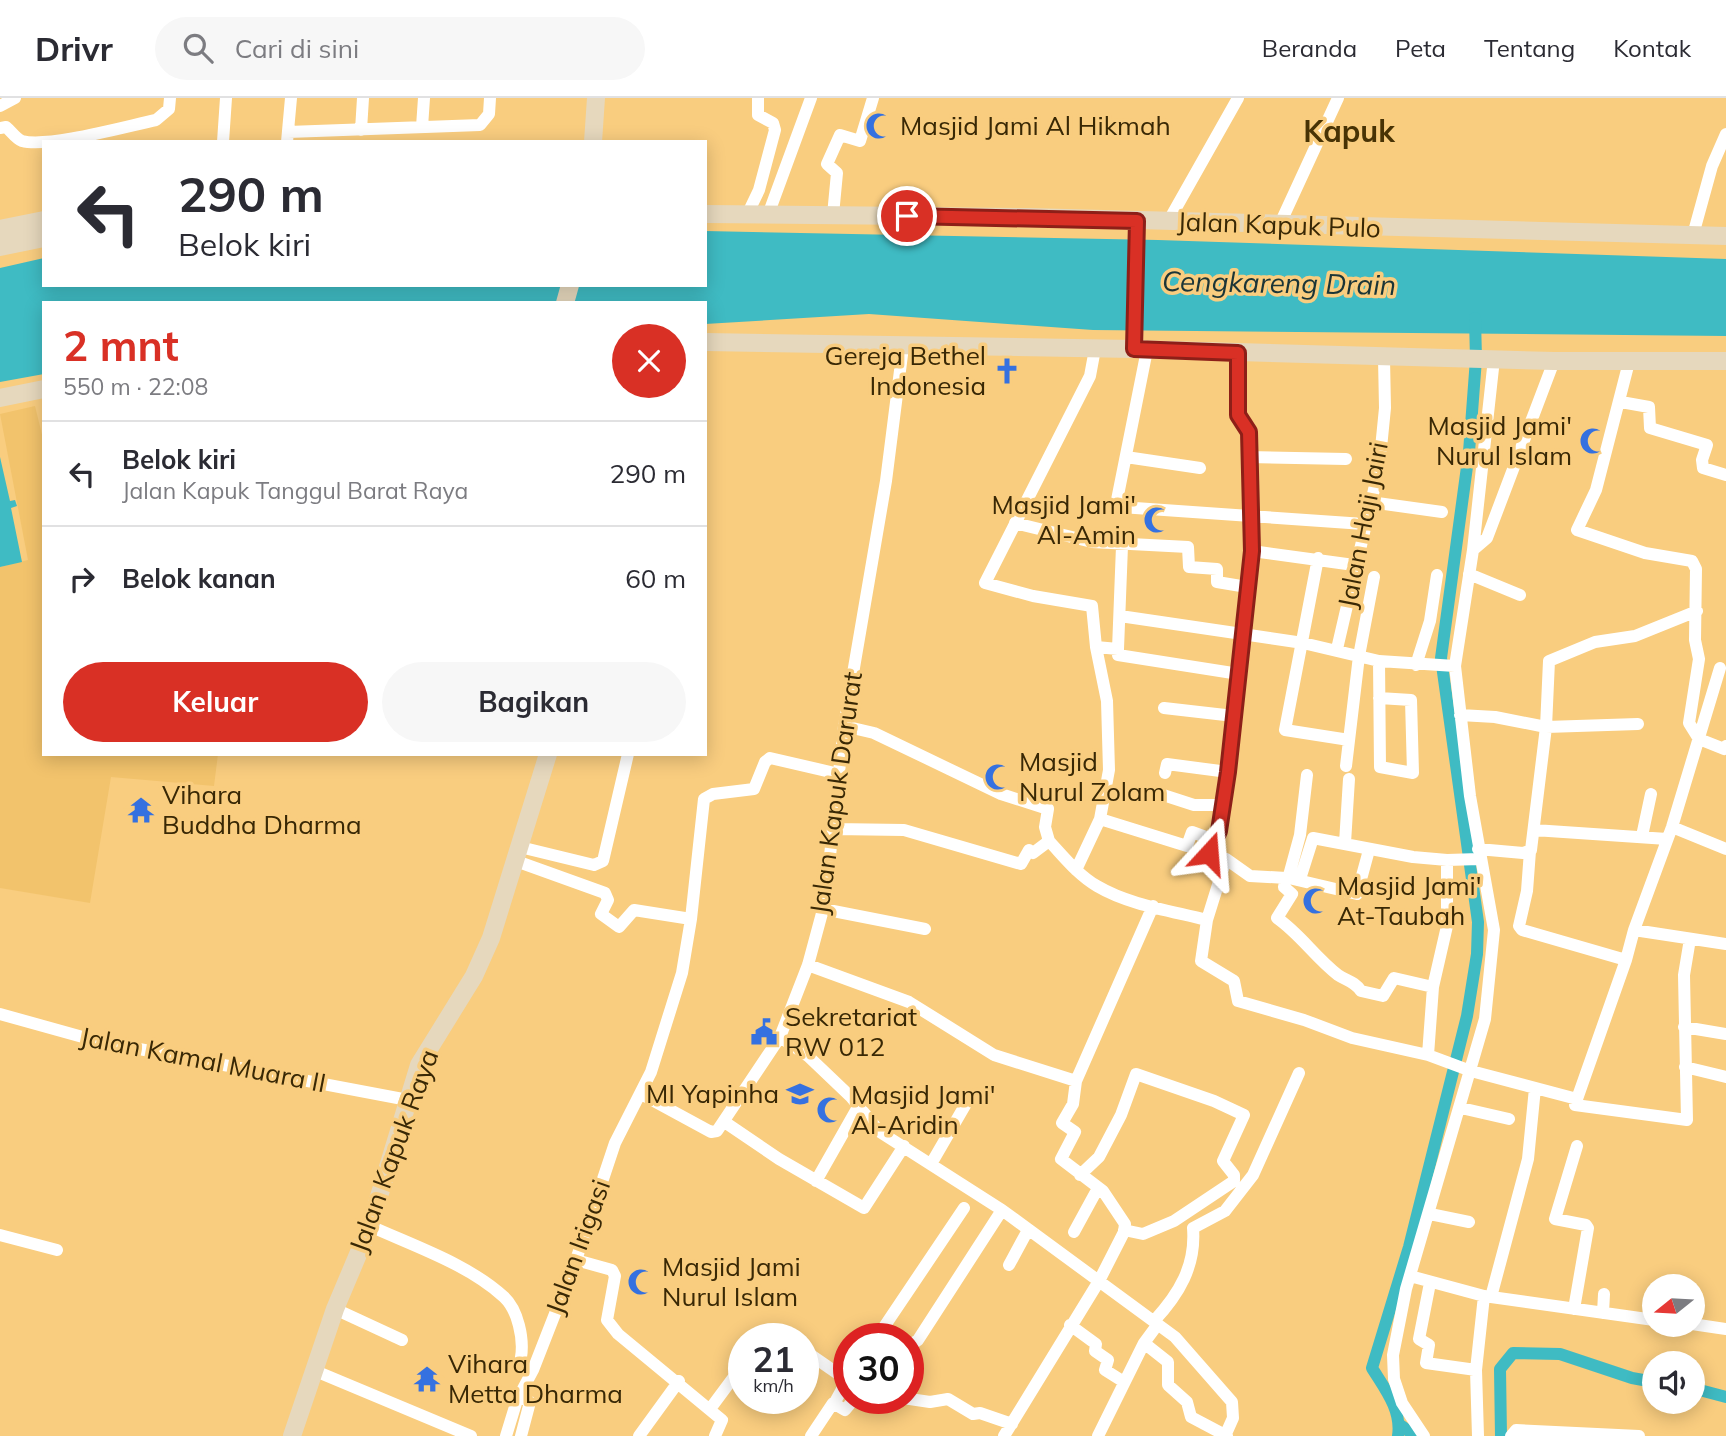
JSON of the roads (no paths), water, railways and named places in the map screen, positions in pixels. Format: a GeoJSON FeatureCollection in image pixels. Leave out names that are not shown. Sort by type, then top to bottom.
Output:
{"type":"FeatureCollection","features":[{"type":"Feature","properties":{"kind":"main road"},"geometry":{"type":"LineString","coordinates":[[591,139],[596,98]]}},
{"type":"Feature","properties":{"kind":"main road","name":"Jalan Kapuk Pulo"},"geometry":{"type":"LineString","coordinates":[[707,214],[833,215],[1137,227],[1168,222],[1726,236]]}},
{"type":"Feature","properties":{"kind":"main road"},"geometry":{"type":"LineString","coordinates":[[0,229],[42,220]]}},
{"type":"Feature","properties":{"kind":"main road"},"geometry":{"type":"LineString","coordinates":[[0,247],[42,238]]}},
{"type":"Feature","properties":{"kind":"main road"},"geometry":{"type":"LineString","coordinates":[[707,342],[1095,349],[1138,346],[1238,353],[1384,358],[1726,361]]}},
{"type":"Feature","properties":{"kind":"main road"},"geometry":{"type":"LineString","coordinates":[[0,398],[42,389]]}},
{"type":"Feature","properties":{"kind":"main road","name":"Jalan Kapuk Raya"},"geometry":{"type":"LineString","coordinates":[[292,1436],[335,1309],[370,1226],[419,1065],[485,954],[547,756]]}},
{"type":"Feature","properties":{"kind":"street"},"geometry":{"type":"LineString","coordinates":[[0,106],[15,98]]}},
{"type":"Feature","properties":{"kind":"street"},"geometry":{"type":"LineString","coordinates":[[0,128],[6,127],[19,140],[57,139],[156,120],[169,109],[170,98]]}},
{"type":"Feature","properties":{"kind":"street"},"geometry":{"type":"LineString","coordinates":[[223,140],[226,98]]}},
{"type":"Feature","properties":{"kind":"street"},"geometry":{"type":"LineString","coordinates":[[290,98],[288,137],[361,130],[483,124],[489,114],[490,98]]}},
{"type":"Feature","properties":{"kind":"street"},"geometry":{"type":"LineString","coordinates":[[361,130],[363,98]]}},
{"type":"Feature","properties":{"kind":"street"},"geometry":{"type":"LineString","coordinates":[[422,127],[424,98]]}},
{"type":"Feature","properties":{"kind":"street"},"geometry":{"type":"LineString","coordinates":[[747,215],[759,190],[775,130],[773,123],[758,115],[755,106],[758,98]]}},
{"type":"Feature","properties":{"kind":"street"},"geometry":{"type":"LineString","coordinates":[[768,215],[811,98]]}},
{"type":"Feature","properties":{"kind":"street"},"geometry":{"type":"LineString","coordinates":[[833,215],[837,173],[827,164],[840,135],[860,141],[873,98]]}},
{"type":"Feature","properties":{"kind":"street"},"geometry":{"type":"LineString","coordinates":[[1168,222],[1238,98]]}},
{"type":"Feature","properties":{"kind":"street"},"geometry":{"type":"LineString","coordinates":[[1279,226],[1338,98]]}},
{"type":"Feature","properties":{"kind":"street"},"geometry":{"type":"LineString","coordinates":[[1693,235],[1712,166],[1726,134]]}},
{"type":"Feature","properties":{"kind":"street"},"geometry":{"type":"LineString","coordinates":[[1137,227],[1138,346],[1126,457],[1117,500],[1121,507],[1364,524]]}},
{"type":"Feature","properties":{"kind":"street","name":"Jalan Kapuk Darurat"},"geometry":{"type":"LineString","coordinates":[[726,1123],[780,1037],[808,965],[823,909],[844,726],[888,467],[903,347]]}},
{"type":"Feature","properties":{"kind":"street"},"geometry":{"type":"LineString","coordinates":[[1076,870],[1100,819],[1109,770],[1107,701],[1096,647],[1092,606],[985,584],[1090,376],[1095,349]]}},
{"type":"Feature","properties":{"kind":"street"},"geometry":{"type":"LineString","coordinates":[[1238,353],[1238,415],[1249,432],[1252,551],[1228,772],[1223,805],[1210,855],[1226,859],[1250,876],[1291,879],[1357,894],[1369,850]]}},
{"type":"Feature","properties":{"kind":"street","name":"Jalan Haji Jairi"},"geometry":{"type":"LineString","coordinates":[[1337,649],[1354,565],[1379,468],[1385,408],[1384,358]]}},
{"type":"Feature","properties":{"kind":"street"},"geometry":{"type":"LineString","coordinates":[[1424,1436],[1407,1413],[1394,1379],[1395,1343],[1410,1276],[1461,1108],[1467,1069],[1485,1019],[1494,930],[1476,856],[1460,715],[1450,665],[1473,550],[1490,359]]}},
{"type":"Feature","properties":{"kind":"street"},"geometry":{"type":"LineString","coordinates":[[1473,550],[1487,538],[1555,361]]}},
{"type":"Feature","properties":{"kind":"street"},"geometry":{"type":"LineString","coordinates":[[1629,362],[1621,402],[1608,439],[1596,490],[1577,530],[1645,553],[1692,561],[1696,569],[1695,640],[1699,659],[1689,723],[1699,739],[1724,749],[1726,746]]}},
{"type":"Feature","properties":{"kind":"street"},"geometry":{"type":"LineString","coordinates":[[1621,402],[1649,407],[1650,428],[1707,445],[1702,460],[1703,468],[1726,475]]}},
{"type":"Feature","properties":{"kind":"street"},"geometry":{"type":"LineString","coordinates":[[1126,457],[1200,468]]}},
{"type":"Feature","properties":{"kind":"street"},"geometry":{"type":"LineString","coordinates":[[1248,457],[1346,459]]}},
{"type":"Feature","properties":{"kind":"street"},"geometry":{"type":"LineString","coordinates":[[1370,502],[1441,512]]}},
{"type":"Feature","properties":{"kind":"street"},"geometry":{"type":"LineString","coordinates":[[1015,523],[1092,542],[1122,546],[1188,547],[1189,567],[1217,569],[1217,582],[1247,587]]}},
{"type":"Feature","properties":{"kind":"street"},"geometry":{"type":"LineString","coordinates":[[1122,546],[1118,655],[1239,674]]}},
{"type":"Feature","properties":{"kind":"street"},"geometry":{"type":"LineString","coordinates":[[1252,551],[1354,565]]}},
{"type":"Feature","properties":{"kind":"street"},"geometry":{"type":"LineString","coordinates":[[1318,558],[1285,730],[1349,740]]}},
{"type":"Feature","properties":{"kind":"street"},"geometry":{"type":"LineString","coordinates":[[1469,573],[1520,595]]}},
{"type":"Feature","properties":{"kind":"street"},"geometry":{"type":"LineString","coordinates":[[1418,665],[1430,621],[1437,575]]}},
{"type":"Feature","properties":{"kind":"street"},"geometry":{"type":"LineString","coordinates":[[1345,843],[1349,740],[1359,656],[1374,577]]}},
{"type":"Feature","properties":{"kind":"street"},"geometry":{"type":"LineString","coordinates":[[1626,960],[1520,929],[1546,727],[1549,661],[1595,642],[1636,636],[1697,611]]}},
{"type":"Feature","properties":{"kind":"street"},"geometry":{"type":"LineString","coordinates":[[1120,616],[1303,643],[1379,661],[1450,665]]}},
{"type":"Feature","properties":{"kind":"street"},"geometry":{"type":"LineString","coordinates":[[1096,647],[1118,649]]}},
{"type":"Feature","properties":{"kind":"street"},"geometry":{"type":"LineString","coordinates":[[1379,661],[1379,698],[1380,767],[1413,773],[1411,700],[1379,698]]}},
{"type":"Feature","properties":{"kind":"street"},"geometry":{"type":"LineString","coordinates":[[1226,859],[1207,920],[1201,961],[1234,981],[1238,1001],[1304,1020],[1352,1038],[1433,1057],[1577,1099],[1670,833],[1720,668]]}},
{"type":"Feature","properties":{"kind":"street"},"geometry":{"type":"LineString","coordinates":[[1164,708],[1234,716]]}},
{"type":"Feature","properties":{"kind":"street"},"geometry":{"type":"LineString","coordinates":[[1460,715],[1494,717],[1546,727],[1638,724]]}},
{"type":"Feature","properties":{"kind":"street"},"geometry":{"type":"LineString","coordinates":[[844,726],[874,733],[1001,794],[1048,809],[1045,827],[1049,841],[1076,870],[1107,891],[1207,920]]}},
{"type":"Feature","properties":{"kind":"street"},"geometry":{"type":"LineString","coordinates":[[518,854],[594,865],[603,861],[628,756]]}},
{"type":"Feature","properties":{"kind":"street","name":"Jalan Irigasi"},"geometry":{"type":"LineString","coordinates":[[506,1436],[517,1400],[533,1370],[576,1260],[615,1143],[641,1094],[682,972],[691,919],[704,799],[713,794],[754,789],[769,758],[839,774]]}},
{"type":"Feature","properties":{"kind":"street"},"geometry":{"type":"LineString","coordinates":[[1165,773],[1167,764],[1228,772]]}},
{"type":"Feature","properties":{"kind":"street"},"geometry":{"type":"LineString","coordinates":[[1291,879],[1300,835],[1307,775]]}},
{"type":"Feature","properties":{"kind":"street"},"geometry":{"type":"LineString","coordinates":[[1157,793],[1194,806],[1223,805]]}},
{"type":"Feature","properties":{"kind":"street"},"geometry":{"type":"LineString","coordinates":[[1642,836],[1650,794]]}},
{"type":"Feature","properties":{"kind":"street"},"geometry":{"type":"LineString","coordinates":[[1100,819],[1187,846],[1192,832],[1214,840]]}},
{"type":"Feature","properties":{"kind":"street"},"geometry":{"type":"LineString","coordinates":[[834,829],[904,830],[1021,864],[1030,850],[1033,853],[1049,841]]}},
{"type":"Feature","properties":{"kind":"street"},"geometry":{"type":"LineString","coordinates":[[1534,831],[1642,836],[1670,833],[1726,849]]}},
{"type":"Feature","properties":{"kind":"street"},"geometry":{"type":"LineString","coordinates":[[1433,987],[1394,978],[1383,996],[1361,991],[1356,983],[1342,978],[1308,950],[1296,934],[1277,918],[1292,894],[1283,887],[1291,879],[1310,841],[1326,839],[1369,850],[1449,860],[1530,851]]}},
{"type":"Feature","properties":{"kind":"street"},"geometry":{"type":"LineString","coordinates":[[518,854],[605,893],[608,900],[601,914],[619,926],[634,910],[691,919]]}},
{"type":"Feature","properties":{"kind":"street"},"geometry":{"type":"LineString","coordinates":[[1433,1057],[1433,987],[1447,926],[1449,860]]}},
{"type":"Feature","properties":{"kind":"street"},"geometry":{"type":"LineString","coordinates":[[1004,1436],[1099,1281],[1124,1230],[1125,1224],[1119,1213],[1098,1188],[1061,1159],[1075,1132],[1062,1123],[1073,1104],[1076,1081],[1153,906]]}},
{"type":"Feature","properties":{"kind":"street"},"geometry":{"type":"LineString","coordinates":[[823,909],[925,929]]}},
{"type":"Feature","properties":{"kind":"street"},"geometry":{"type":"LineString","coordinates":[[1634,930],[1726,944]]}},
{"type":"Feature","properties":{"kind":"street"},"geometry":{"type":"LineString","coordinates":[[1575,1105],[1686,1120],[1684,975],[1690,939]]}},
{"type":"Feature","properties":{"kind":"street"},"geometry":{"type":"LineString","coordinates":[[808,965],[909,1002],[994,1055],[1076,1081]]}},
{"type":"Feature","properties":{"kind":"street","name":"Jalan Kamal Muara II"},"geometry":{"type":"LineString","coordinates":[[0,1014],[97,1041],[408,1100]]}},
{"type":"Feature","properties":{"kind":"street"},"geometry":{"type":"LineString","coordinates":[[1684,1027],[1726,1034]]}},
{"type":"Feature","properties":{"kind":"street"},"geometry":{"type":"LineString","coordinates":[[780,1037],[808,1056],[880,1132],[1002,1210],[1175,1337],[1232,1402],[1233,1418],[1226,1436],[1191,1417],[1187,1402],[1168,1385],[1168,1362],[1144,1343]]}},
{"type":"Feature","properties":{"kind":"street"},"geometry":{"type":"LineString","coordinates":[[1685,1068],[1726,1077]]}},
{"type":"Feature","properties":{"kind":"street"},"geometry":{"type":"LineString","coordinates":[[1098,1436],[1144,1343],[1184,1284],[1194,1244],[1193,1228],[1225,1211],[1246,1186],[1299,1073]]}},
{"type":"Feature","properties":{"kind":"street"},"geometry":{"type":"LineString","coordinates":[[1080,1175],[1099,1157],[1121,1115],[1136,1074],[1214,1101],[1244,1115],[1223,1161],[1234,1175],[1234,1181],[1174,1221],[1143,1234],[1124,1230]]}},
{"type":"Feature","properties":{"kind":"street"},"geometry":{"type":"LineString","coordinates":[[1478,1436],[1476,1370],[1487,1296],[1528,1159],[1535,1088]]}},
{"type":"Feature","properties":{"kind":"street"},"geometry":{"type":"LineString","coordinates":[[641,1094],[711,1132],[717,1131],[726,1123],[816,1181],[865,1208],[904,1146]]}},
{"type":"Feature","properties":{"kind":"street"},"geometry":{"type":"LineString","coordinates":[[931,1164],[967,1102]]}},
{"type":"Feature","properties":{"kind":"street"},"geometry":{"type":"LineString","coordinates":[[816,1181],[858,1107]]}},
{"type":"Feature","properties":{"kind":"street"},"geometry":{"type":"LineString","coordinates":[[1461,1108],[1509,1119]]}},
{"type":"Feature","properties":{"kind":"street"},"geometry":{"type":"LineString","coordinates":[[1574,1309],[1588,1228],[1586,1225],[1555,1219],[1577,1146]]}},
{"type":"Feature","properties":{"kind":"street"},"geometry":{"type":"LineString","coordinates":[[1074,1232],[1098,1188]]}},
{"type":"Feature","properties":{"kind":"street"},"geometry":{"type":"LineString","coordinates":[[887,1323],[964,1208]]}},
{"type":"Feature","properties":{"kind":"street"},"geometry":{"type":"LineString","coordinates":[[924,1331],[1002,1210]]}},
{"type":"Feature","properties":{"kind":"street"},"geometry":{"type":"LineString","coordinates":[[1430,1214],[1469,1222]]}},
{"type":"Feature","properties":{"kind":"street"},"geometry":{"type":"LineString","coordinates":[[370,1226],[470,1274],[506,1298],[519,1324],[521,1357]]}},
{"type":"Feature","properties":{"kind":"street"},"geometry":{"type":"LineString","coordinates":[[1009,1265],[1028,1230]]}},
{"type":"Feature","properties":{"kind":"street"},"geometry":{"type":"LineString","coordinates":[[0,1235],[57,1250]]}},
{"type":"Feature","properties":{"kind":"street"},"geometry":{"type":"LineString","coordinates":[[576,1260],[612,1269],[615,1276],[607,1320],[618,1334],[679,1381],[722,1420],[718,1430]]}},
{"type":"Feature","properties":{"kind":"street"},"geometry":{"type":"LineString","coordinates":[[1410,1276],[1487,1296],[1642,1317]]}},
{"type":"Feature","properties":{"kind":"street"},"geometry":{"type":"LineString","coordinates":[[1430,1283],[1419,1339],[1428,1344],[1425,1361],[1428,1364],[1476,1370]]}},
{"type":"Feature","properties":{"kind":"street"},"geometry":{"type":"LineString","coordinates":[[1603,1313],[1604,1294]]}},
{"type":"Feature","properties":{"kind":"street"},"geometry":{"type":"LineString","coordinates":[[335,1309],[402,1340]]}},
{"type":"Feature","properties":{"kind":"street"},"geometry":{"type":"LineString","coordinates":[[1070,1325],[1096,1344],[1096,1352],[1108,1360],[1105,1370],[1125,1381]]}},
{"type":"Feature","properties":{"kind":"street"},"geometry":{"type":"LineString","coordinates":[[1705,1326],[1726,1329]]}},
{"type":"Feature","properties":{"kind":"street"},"geometry":{"type":"LineString","coordinates":[[1395,1343],[1428,1348]]}},
{"type":"Feature","properties":{"kind":"street"},"geometry":{"type":"LineString","coordinates":[[313,1370],[471,1436]]}},
{"type":"Feature","properties":{"kind":"street"},"geometry":{"type":"LineString","coordinates":[[639,1436],[679,1381]]}},
{"type":"Feature","properties":{"kind":"street"},"geometry":{"type":"LineString","coordinates":[[710,1409],[728,1385]]}},
{"type":"Feature","properties":{"kind":"street"},"geometry":{"type":"LineString","coordinates":[[517,1400],[525,1398],[530,1402],[521,1436]]}},
{"type":"Feature","properties":{"kind":"street"},"geometry":{"type":"LineString","coordinates":[[924,1401],[948,1399],[973,1414],[980,1413],[1012,1424]]}},
{"type":"Feature","properties":{"kind":"street"},"geometry":{"type":"LineString","coordinates":[[811,1436],[833,1405]]}},
{"type":"Feature","properties":{"kind":"street"},"geometry":{"type":"LineString","coordinates":[[1511,1436],[1516,1430],[1639,1436]]}},
{"type":"Feature","properties":{"kind":"water","name":"Cengkareng Drain"},"geometry":{"type":"Polygon","coordinates":[[[707,231],[1158,240],[1726,259],[1726,336],[1093,330],[869,314],[707,324],[707,301],[42,301],[42,374],[0,382],[0,268],[42,258],[42,287],[707,287],[707,231]]]}},
{"type":"Feature","properties":{"kind":"water"},"geometry":{"type":"Polygon","coordinates":[[[0,457],[10,501],[15,500],[17,506],[11,508],[22,562],[0,567],[0,457]]]}},
{"type":"Feature","properties":{"kind":"waterway"},"geometry":{"type":"LineString","coordinates":[[1398,1436],[1395,1409],[1372,1368],[1409,1247],[1467,1016],[1477,954],[1478,922],[1441,658],[1469,452],[1476,359],[1475,318]]}},
{"type":"Feature","properties":{"kind":"waterway"},"geometry":{"type":"LineString","coordinates":[[1501,1436],[1500,1369],[1513,1353],[1560,1354],[1642,1380]]}},
{"type":"Feature","properties":{"kind":"waterway"},"geometry":{"type":"LineString","coordinates":[[1705,1391],[1726,1397]]}},
{"type":"Feature","properties":{"kind":"waterway"},"geometry":{"type":"LineString","coordinates":[[1400,1425],[1416,1436]]}},
{"type":"Feature","properties":{"kind":"place","name":"Masjid Jami Al Hikmah"},"geometry":{"type":"Point","coordinates":[879,126]}},
{"type":"Feature","properties":{"kind":"place","name":"Gereja Bethel Indonesia"},"geometry":{"type":"Point","coordinates":[1007,371]}},
{"type":"Feature","properties":{"kind":"place","name":"Masjid Jami' Nurul Islam"},"geometry":{"type":"Point","coordinates":[1593,441]}},
{"type":"Feature","properties":{"kind":"place","name":"Masjid Jami' Al-Amin"},"geometry":{"type":"Point","coordinates":[1157,520]}},
{"type":"Feature","properties":{"kind":"place","name":"Masjid Nurul Zolam"},"geometry":{"type":"Point","coordinates":[998,777]}},
{"type":"Feature","properties":{"kind":"place","name":"Vihara Buddha Dharma"},"geometry":{"type":"Point","coordinates":[141,810]}},
{"type":"Feature","properties":{"kind":"place","name":"Masjid Jami' At-Taubah"},"geometry":{"type":"Point","coordinates":[1316,901]}},
{"type":"Feature","properties":{"kind":"place","name":"Sekretariat RW 012"},"geometry":{"type":"Point","coordinates":[764,1032]}},
{"type":"Feature","properties":{"kind":"place","name":"MI Yapinha"},"geometry":{"type":"Point","coordinates":[800,1094]}},
{"type":"Feature","properties":{"kind":"place","name":"Masjid Jami' Al-Aridin"},"geometry":{"type":"Point","coordinates":[830,1110]}},
{"type":"Feature","properties":{"kind":"place","name":"Masjid Jami Nurul Islam"},"geometry":{"type":"Point","coordinates":[641,1282]}},
{"type":"Feature","properties":{"kind":"place","name":"Vihara Metta Dharma"},"geometry":{"type":"Point","coordinates":[427,1379]}},
{"type":"Feature","properties":{"kind":"district","name":"Kapuk"},"geometry":{"type":"Point","coordinates":[1349,132]}}]}
